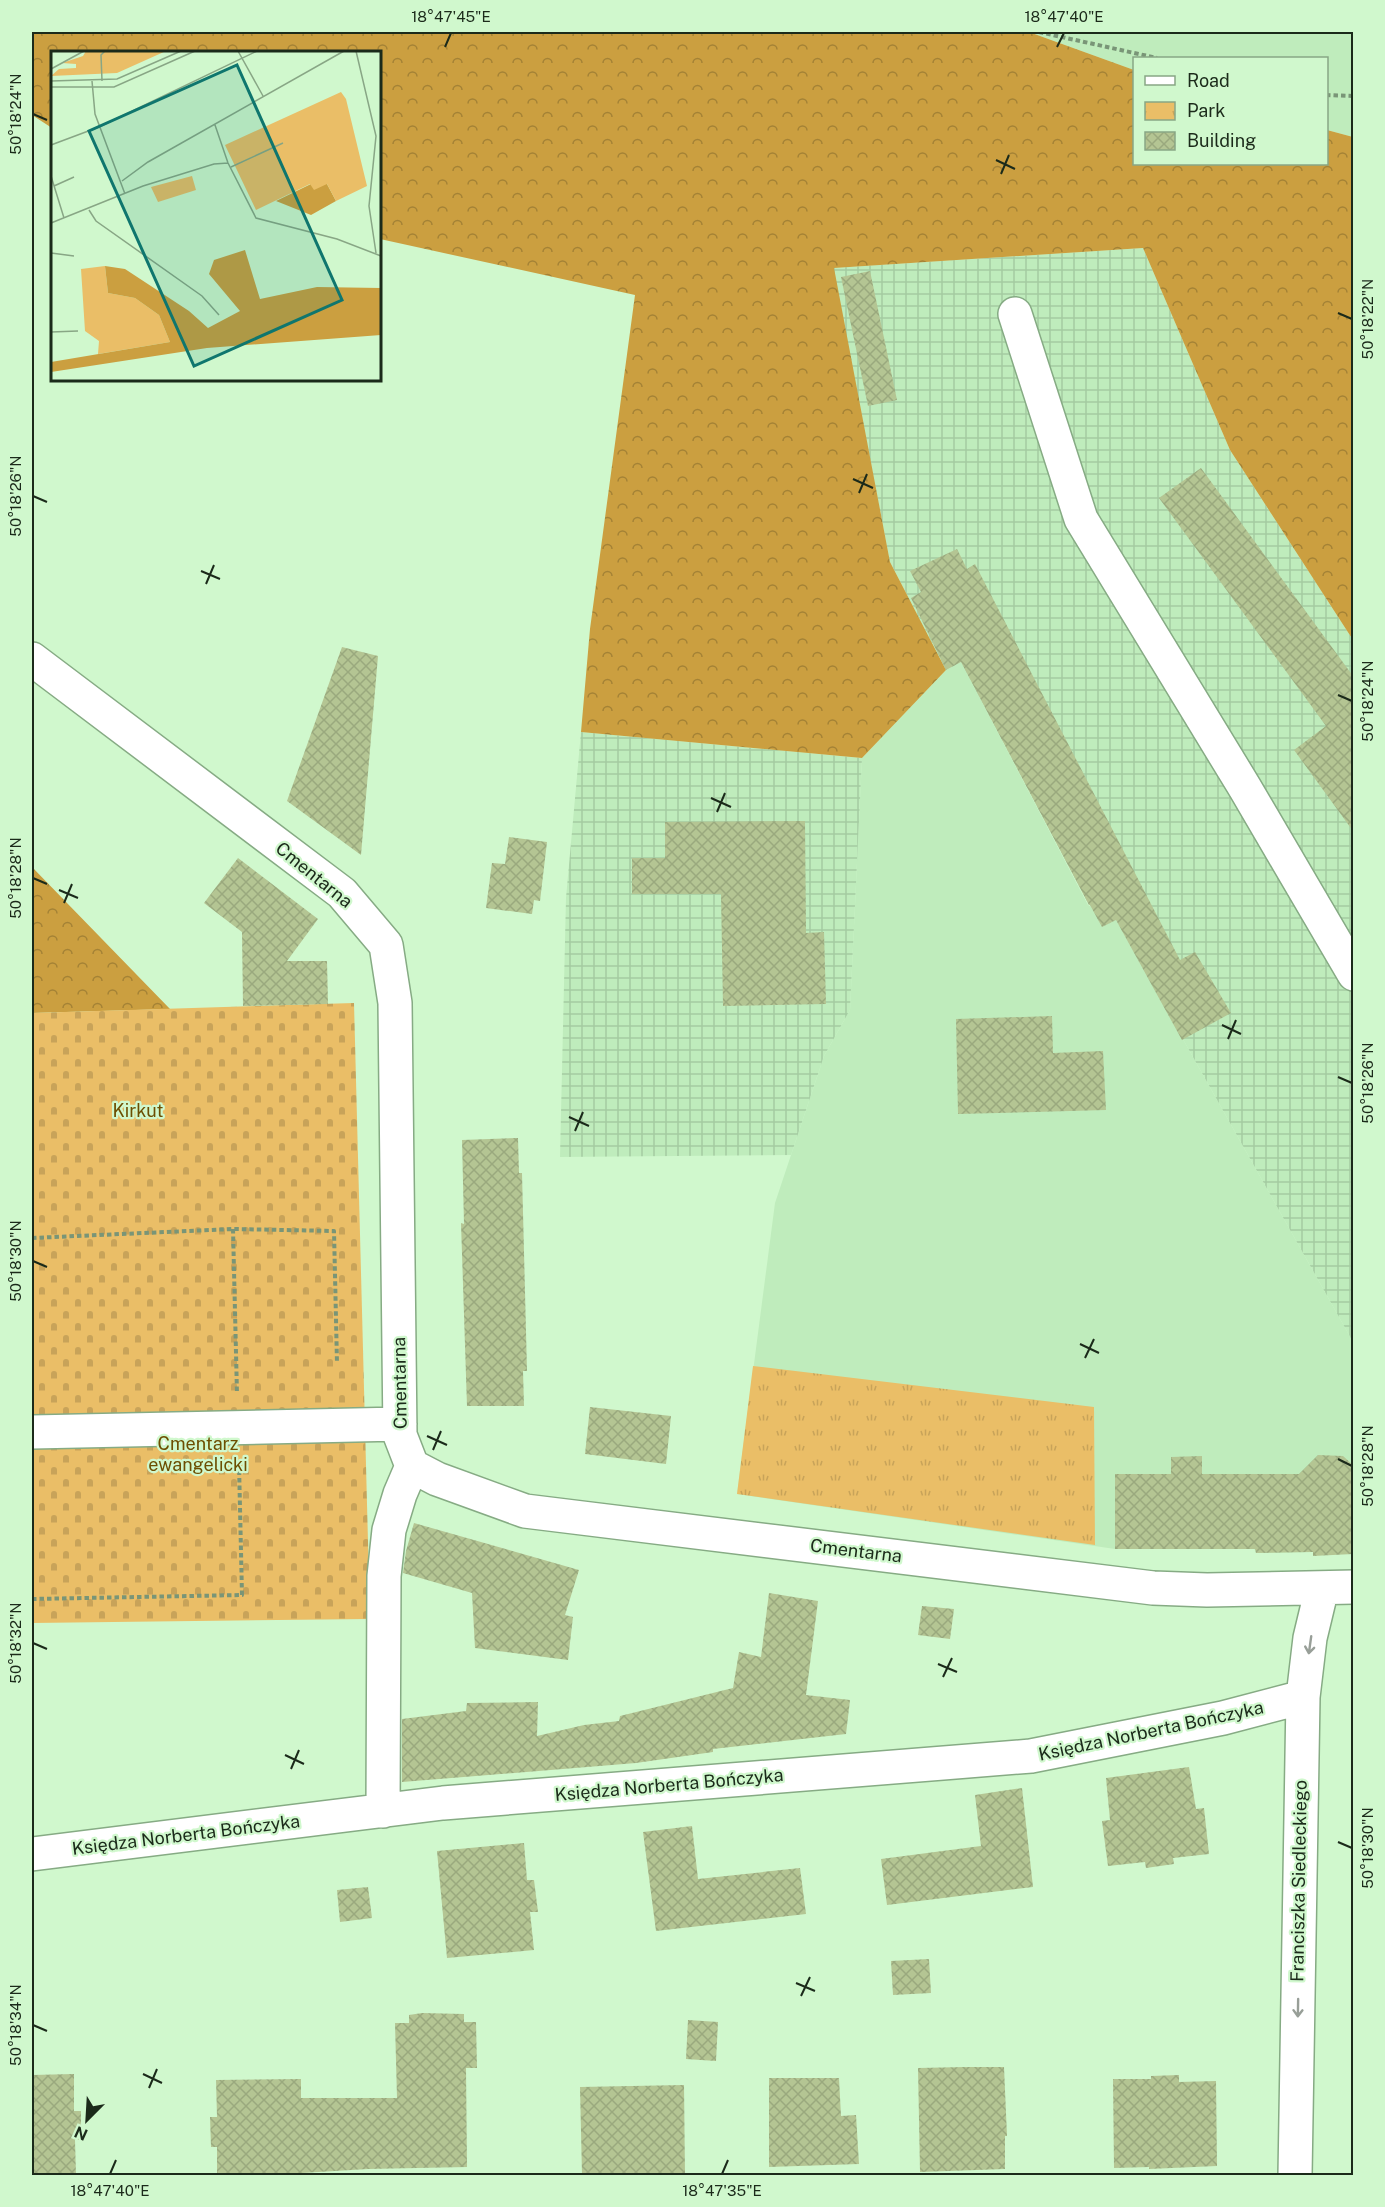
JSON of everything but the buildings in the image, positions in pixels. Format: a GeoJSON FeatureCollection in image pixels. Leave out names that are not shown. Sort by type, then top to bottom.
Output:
{"type":"FeatureCollection","features":[{"type":"Feature","properties":{"kind":"street"},"geometry":{"type":"LineString","coordinates":[[1015,314],[1081,519],[1245,788],[1353,974]]}},
{"type":"Feature","properties":{"kind":"street","name":"Cmentarna"},"geometry":{"type":"LineString","coordinates":[[32,659],[342,893],[386,945],[395,1003],[400,1435],[412,1466],[437,1479],[525,1511],[1153,1588],[1207,1590],[1338,1588]]}},
{"type":"Feature","properties":{"kind":"street"},"geometry":{"type":"LineString","coordinates":[[32,1432],[400,1424]]}},
{"type":"Feature","properties":{"kind":"street"},"geometry":{"type":"LineString","coordinates":[[383,1811],[384,1576],[389,1530],[400,1494],[412,1466]]}},
{"type":"Feature","properties":{"kind":"street","name":"Franciszka Siedleckiego"},"geometry":{"type":"LineString","coordinates":[[1295,2175],[1303,1697],[1310,1638],[1338,1588]]}},
{"type":"Feature","properties":{"kind":"street","name":"Księdza Norberta Bończyka"},"geometry":{"type":"LineString","coordinates":[[32,1854],[443,1803],[1031,1756],[1223,1718],[1303,1697]]}},
{"type":"Feature","properties":{"kind":"path"},"geometry":{"type":"LineString","coordinates":[[1039,32],[1152,57]]}},
{"type":"Feature","properties":{"kind":"path"},"geometry":{"type":"LineString","coordinates":[[1328,95],[1353,96]]}},
{"type":"Feature","properties":{"kind":"path"},"geometry":{"type":"LineString","coordinates":[[32,1599],[242,1595],[232,1229]]}},
{"type":"Feature","properties":{"kind":"path"},"geometry":{"type":"LineString","coordinates":[[32,1238],[232,1229],[334,1232],[337,1363]]}},
{"type":"Feature","properties":{"kind":"shaded area"},"geometry":{"type":"Polygon","coordinates":[[[1029,32],[1353,32],[1353,137],[1328,130],[1328,57],[1133,57],[1133,70],[1029,32]]]}},
{"type":"Feature","properties":{"kind":"shaded area"},"geometry":{"type":"Polygon","coordinates":[[[1143,248],[1230,450],[1353,640],[1353,1342],[1116,920],[1102,927],[961,662],[946,670],[890,562],[833,268],[1143,248]]]}},
{"type":"Feature","properties":{"kind":"shaded area"},"geometry":{"type":"Polygon","coordinates":[[[961,662],[1088,905],[1116,920],[1353,1342],[1353,1551],[1256,1553],[1254,1548],[1115,1549],[737,1494],[775,1203],[824,1056],[850,1010],[862,758],[946,670],[961,662]]]}},
{"type":"Feature","properties":{"kind":"shaded area"},"geometry":{"type":"Polygon","coordinates":[[[581,732],[862,758],[850,1010],[824,1056],[791,1155],[560,1157],[566,898],[581,732]]]}},
{"type":"Feature","properties":{"kind":"green space"},"geometry":{"type":"Polygon","coordinates":[[[32,32],[1029,32],[1133,70],[1133,165],[1328,165],[1328,130],[1353,137],[1353,640],[1230,450],[1143,248],[834,268],[890,562],[946,670],[862,758],[581,732],[590,629],[635,295],[381,239],[381,51],[51,51],[51,127],[32,115],[32,32]]]}},
{"type":"Feature","properties":{"kind":"green space"},"geometry":{"type":"Polygon","coordinates":[[[32,867],[170,1009],[32,1013],[32,867]]]}},
{"type":"Feature","properties":{"kind":"green space","name":"Cmentarz ewangelicki"},"geometry":{"type":"Polygon","coordinates":[[[354,1003],[370,1619],[32,1623],[32,1013],[354,1003]]]}},
{"type":"Feature","properties":{"kind":"green space"},"geometry":{"type":"Polygon","coordinates":[[[753,1366],[1094,1407],[1095,1545],[737,1494],[753,1366]]]}},
{"type":"Feature","properties":{"kind":"park label","name":"Kirkut"},"geometry":{"type":"Point","coordinates":[138,1111]}}]}
